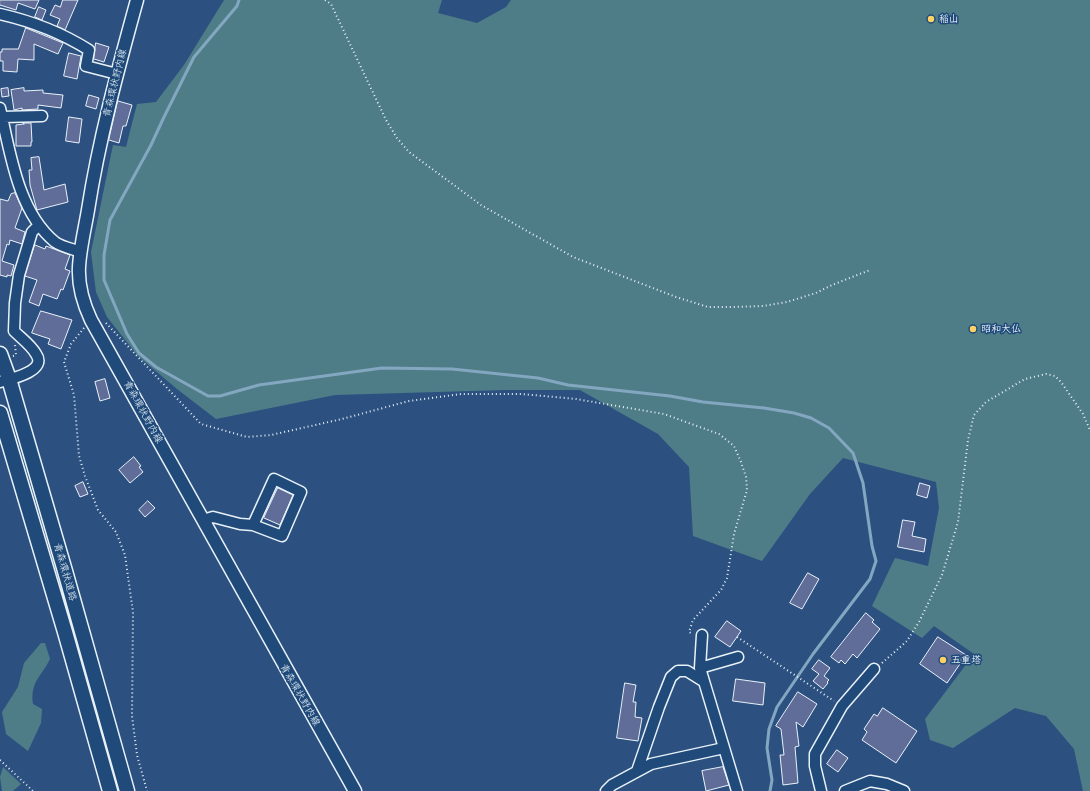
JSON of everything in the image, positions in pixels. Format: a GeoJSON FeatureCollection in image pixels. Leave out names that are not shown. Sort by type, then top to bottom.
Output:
{"type":"FeatureCollection","features":[{"type":"Feature","properties":{"kind":"highway","name":"青森環状道路"},"geometry":{"type":"LineString","coordinates":[[1,356],[5,381],[66,571],[126,791]]}},
{"type":"Feature","properties":{"kind":"highway","name":"青森環状道路"},"geometry":{"type":"LineString","coordinates":[[0,413],[63,624],[110,791]]}},
{"type":"Feature","properties":{"kind":"main road","name":"青森環状野内線"},"geometry":{"type":"LineString","coordinates":[[137,0],[117,74],[95,166],[79,267],[80,285],[84,304],[91,320],[355,791]]}},
{"type":"Feature","properties":{"kind":"street"},"geometry":{"type":"LineString","coordinates":[[0,14],[18,18],[71,38],[89,50],[86,66],[117,74]]}},
{"type":"Feature","properties":{"kind":"street"},"geometry":{"type":"LineString","coordinates":[[42,116],[1,113],[14,172],[39,225],[56,243],[81,252]]}},
{"type":"Feature","properties":{"kind":"street"},"geometry":{"type":"LineString","coordinates":[[5,381],[34,370],[38,364],[37,355],[14,331],[15,303],[19,275],[32,232],[39,225]]}},
{"type":"Feature","properties":{"kind":"street"},"geometry":{"type":"LineString","coordinates":[[203,520],[213,517],[240,524],[253,525],[282,536],[301,492],[274,479],[253,525]]}},
{"type":"Feature","properties":{"kind":"street"},"geometry":{"type":"LineString","coordinates":[[702,635],[700,668],[737,791]]}},
{"type":"Feature","properties":{"kind":"street"},"geometry":{"type":"LineString","coordinates":[[700,668],[738,657]]}},
{"type":"Feature","properties":{"kind":"street"},"geometry":{"type":"LineString","coordinates":[[821,791],[815,766],[814,754],[842,706],[874,669]]}},
{"type":"Feature","properties":{"kind":"street"},"geometry":{"type":"LineString","coordinates":[[637,771],[671,677],[678,671],[687,671],[703,680]]}},
{"type":"Feature","properties":{"kind":"street"},"geometry":{"type":"LineString","coordinates":[[606,791],[612,785],[651,764],[724,748]]}},
{"type":"Feature","properties":{"kind":"street"},"geometry":{"type":"LineString","coordinates":[[845,791],[870,780],[887,784],[904,791]]}},
{"type":"Feature","properties":{"kind":"path"},"geometry":{"type":"LineString","coordinates":[[325,0],[331,4],[386,120],[397,138],[409,152],[481,205],[573,256],[676,297],[708,307],[763,306],[787,302],[816,293],[870,270]]}},
{"type":"Feature","properties":{"kind":"path"},"geometry":{"type":"LineString","coordinates":[[91,320],[72,344],[64,362],[74,395],[79,456],[85,476],[98,510],[116,532],[125,555],[133,612],[132,716],[137,755],[148,791]]}},
{"type":"Feature","properties":{"kind":"path"},"geometry":{"type":"LineString","coordinates":[[106,322],[201,424],[247,437],[285,432],[342,419],[409,401],[461,394],[522,394],[576,399],[664,414],[719,434],[734,446],[746,477],[747,490],[734,534],[727,578],[721,590],[693,620],[689,632],[702,635]]}},
{"type":"Feature","properties":{"kind":"path"},"geometry":{"type":"LineString","coordinates":[[1,356],[16,355],[14,331]]}},
{"type":"Feature","properties":{"kind":"path"},"geometry":{"type":"LineString","coordinates":[[874,669],[908,641],[942,575],[958,522],[968,440],[974,415],[986,402],[1025,379],[1046,374],[1055,376],[1061,382],[1083,414],[1090,430]]}},
{"type":"Feature","properties":{"kind":"path"},"geometry":{"type":"LineString","coordinates":[[737,637],[842,706]]}},
{"type":"Feature","properties":{"kind":"path"},"geometry":{"type":"LineString","coordinates":[[0,760],[33,791]]}},
{"type":"Feature","properties":{"kind":"green space"},"geometry":{"type":"Polygon","coordinates":[[[224,0],[442,0],[438,13],[477,23],[506,7],[511,0],[1090,0],[1090,791],[1083,791],[1074,749],[1046,716],[1015,708],[953,748],[930,740],[925,719],[974,654],[934,626],[922,638],[872,606],[895,558],[928,566],[939,508],[936,482],[843,458],[810,494],[762,561],[693,536],[689,467],[658,434],[580,390],[505,390],[335,395],[216,419],[138,356],[107,317],[96,292],[91,252],[113,145],[126,147],[137,104],[156,102],[184,65],[224,0]]]}},
{"type":"Feature","properties":{"kind":"green space"},"geometry":{"type":"Polygon","coordinates":[[[41,643],[45,643],[50,659],[37,680],[33,690],[33,704],[42,709],[41,723],[28,751],[6,734],[2,712],[18,687],[24,663],[41,643]]]}},
{"type":"Feature","properties":{"kind":"green space"},"geometry":{"type":"Polygon","coordinates":[[[3,767],[21,784],[13,791],[2,791],[0,777],[3,767]]]}},
{"type":"Feature","properties":{"kind":"building"},"geometry":{"type":"Polygon","coordinates":[[[0,0],[39,0],[35,9],[18,3],[16,10],[0,5],[0,0]]]}},
{"type":"Feature","properties":{"kind":"building"},"geometry":{"type":"Polygon","coordinates":[[[63,0],[78,0],[65,30],[57,26],[60,19],[50,15],[55,5],[60,7],[63,0]]]}},
{"type":"Feature","properties":{"kind":"building"},"geometry":{"type":"Polygon","coordinates":[[[39,7],[46,10],[42,20],[35,17],[39,7]]]}},
{"type":"Feature","properties":{"kind":"building"},"geometry":{"type":"Polygon","coordinates":[[[26,28],[63,43],[58,54],[34,44],[34,60],[18,59],[17,72],[3,71],[3,61],[0,61],[0,52],[2,52],[2,49],[18,49],[26,28]]]}},
{"type":"Feature","properties":{"kind":"building"},"geometry":{"type":"Polygon","coordinates":[[[96,43],[109,47],[104,62],[94,59],[96,43]]]}},
{"type":"Feature","properties":{"kind":"building"},"geometry":{"type":"Polygon","coordinates":[[[69,53],[81,56],[77,79],[64,76],[69,53]]]}},
{"type":"Feature","properties":{"kind":"building"},"geometry":{"type":"Polygon","coordinates":[[[8,88],[9,96],[2,97],[1,89],[8,88]]]}},
{"type":"Feature","properties":{"kind":"building"},"geometry":{"type":"Polygon","coordinates":[[[24,88],[24,91],[43,90],[43,93],[63,95],[61,108],[38,105],[38,109],[22,110],[22,108],[14,110],[11,90],[24,88]]]}},
{"type":"Feature","properties":{"kind":"building"},"geometry":{"type":"Polygon","coordinates":[[[89,95],[99,98],[96,109],[86,106],[89,95]]]}},
{"type":"Feature","properties":{"kind":"building"},"geometry":{"type":"Polygon","coordinates":[[[118,101],[132,105],[126,126],[123,126],[119,143],[109,140],[118,101]]]}},
{"type":"Feature","properties":{"kind":"building"},"geometry":{"type":"Polygon","coordinates":[[[69,117],[82,119],[79,143],[66,141],[69,117]]]}},
{"type":"Feature","properties":{"kind":"building"},"geometry":{"type":"Polygon","coordinates":[[[23,123],[31,123],[31,146],[16,146],[16,125],[24,124],[23,123]]]}},
{"type":"Feature","properties":{"kind":"building"},"geometry":{"type":"Polygon","coordinates":[[[39,157],[44,190],[65,184],[68,202],[37,210],[30,185],[29,170],[32,170],[31,158],[39,157]]]}},
{"type":"Feature","properties":{"kind":"building"},"geometry":{"type":"Polygon","coordinates":[[[15,193],[22,208],[15,228],[25,232],[22,244],[10,240],[9,245],[7,244],[2,261],[14,265],[11,276],[7,275],[7,277],[0,275],[0,199],[8,201],[11,194],[15,193]]]}},
{"type":"Feature","properties":{"kind":"building"},"geometry":{"type":"Polygon","coordinates":[[[35,245],[45,249],[46,246],[70,255],[65,269],[70,271],[63,290],[61,289],[57,299],[43,294],[39,306],[29,302],[37,280],[25,276],[35,245]]]}},
{"type":"Feature","properties":{"kind":"building"},"geometry":{"type":"Polygon","coordinates":[[[41,311],[72,320],[61,349],[48,344],[50,339],[32,333],[41,311]]]}},
{"type":"Feature","properties":{"kind":"building"},"geometry":{"type":"Polygon","coordinates":[[[105,379],[110,398],[100,401],[95,382],[105,379]]]}},
{"type":"Feature","properties":{"kind":"building"},"geometry":{"type":"Polygon","coordinates":[[[134,457],[141,466],[139,467],[143,472],[130,483],[119,470],[134,457]]]}},
{"type":"Feature","properties":{"kind":"building"},"geometry":{"type":"Polygon","coordinates":[[[83,482],[88,494],[80,497],[75,486],[83,482]]]}},
{"type":"Feature","properties":{"kind":"building"},"geometry":{"type":"Polygon","coordinates":[[[920,483],[930,486],[927,498],[917,495],[920,483]]]}},
{"type":"Feature","properties":{"kind":"building"},"geometry":{"type":"Polygon","coordinates":[[[278,488],[293,495],[280,525],[264,518],[278,488]]]}},
{"type":"Feature","properties":{"kind":"building"},"geometry":{"type":"Polygon","coordinates":[[[148,501],[155,508],[145,517],[139,510],[148,501]]]}},
{"type":"Feature","properties":{"kind":"building"},"geometry":{"type":"Polygon","coordinates":[[[903,520],[915,522],[912,536],[926,539],[924,552],[898,547],[903,520]]]}},
{"type":"Feature","properties":{"kind":"building"},"geometry":{"type":"Polygon","coordinates":[[[808,573],[819,579],[802,609],[790,603],[808,573]]]}},
{"type":"Feature","properties":{"kind":"building"},"geometry":{"type":"Polygon","coordinates":[[[866,613],[874,620],[872,622],[880,629],[857,658],[853,654],[845,664],[841,660],[839,663],[831,657],[866,613]]]}},
{"type":"Feature","properties":{"kind":"building"},"geometry":{"type":"Polygon","coordinates":[[[727,621],[741,631],[730,647],[715,637],[727,621]]]}},
{"type":"Feature","properties":{"kind":"building","name":"五重塔"},"geometry":{"type":"Polygon","coordinates":[[[938,637],[966,655],[947,683],[920,664],[938,637]]]}},
{"type":"Feature","properties":{"kind":"building"},"geometry":{"type":"Polygon","coordinates":[[[819,660],[830,668],[824,676],[829,680],[823,689],[813,681],[819,674],[812,669],[819,660]]]}},
{"type":"Feature","properties":{"kind":"building"},"geometry":{"type":"Polygon","coordinates":[[[736,679],[765,683],[763,705],[733,701],[736,679]]]}},
{"type":"Feature","properties":{"kind":"building"},"geometry":{"type":"Polygon","coordinates":[[[625,683],[636,685],[633,702],[636,702],[635,717],[642,718],[638,741],[617,738],[625,683]]]}},
{"type":"Feature","properties":{"kind":"building"},"geometry":{"type":"Polygon","coordinates":[[[798,692],[817,704],[803,727],[796,722],[799,746],[795,747],[798,783],[783,785],[780,755],[784,755],[781,729],[776,726],[798,692]]]}},
{"type":"Feature","properties":{"kind":"building"},"geometry":{"type":"Polygon","coordinates":[[[883,708],[917,731],[896,763],[862,740],[867,732],[864,729],[874,714],[877,716],[883,708]]]}},
{"type":"Feature","properties":{"kind":"building"},"geometry":{"type":"Polygon","coordinates":[[[837,750],[848,758],[838,772],[827,764],[837,750]]]}},
{"type":"Feature","properties":{"kind":"building"},"geometry":{"type":"Polygon","coordinates":[[[723,767],[729,785],[706,791],[702,771],[723,767]]]}},
{"type":"Feature","properties":{"kind":"waterway"},"geometry":{"type":"LineString","coordinates":[[239,0],[237,6],[194,57],[151,145],[110,220],[104,255],[104,280],[127,334],[139,353],[156,367],[208,396],[220,396],[259,385],[382,368],[452,369],[538,378],[568,385],[764,408],[794,413],[811,418],[829,428],[853,453],[863,483],[872,546],[876,561],[870,579],[813,654],[777,707],[769,729],[767,748],[772,780],[770,791]]}},
{"type":"Feature","properties":{"kind":"place","name":"稲山"},"geometry":{"type":"Point","coordinates":[931,19]}},
{"type":"Feature","properties":{"kind":"place","name":"昭和大仏"},"geometry":{"type":"Point","coordinates":[973,329]}},
{"type":"Feature","properties":{"kind":"place","name":"五重塔"},"geometry":{"type":"Point","coordinates":[943,660]}}]}
